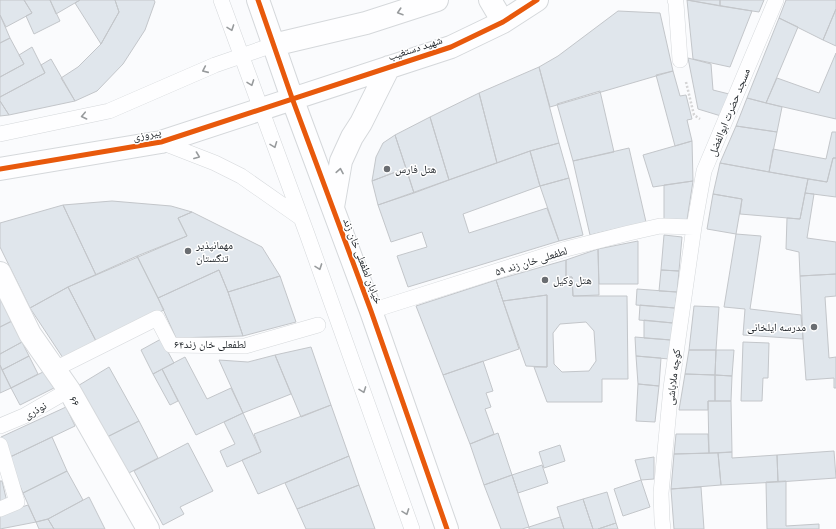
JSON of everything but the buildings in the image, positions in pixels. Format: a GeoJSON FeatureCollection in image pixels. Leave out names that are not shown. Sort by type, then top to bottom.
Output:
{"type":"FeatureCollection","features":[{"type":"Feature","properties":{"kind":"street","name":"خیابان لطفعلی خان زند"},"geometry":{"type":"LineString","coordinates":[[258,0],[273,46],[371,311],[447,529]]}},
{"type":"Feature","properties":{"kind":"street"},"geometry":{"type":"LineString","coordinates":[[273,46],[366,23],[437,0]]}},
{"type":"Feature","properties":{"kind":"street"},"geometry":{"type":"LineString","coordinates":[[490,0],[503,22]]}},
{"type":"Feature","properties":{"kind":"street","name":"شهید دستغیب"},"geometry":{"type":"LineString","coordinates":[[292,98],[451,47],[503,22],[537,0]]}},
{"type":"Feature","properties":{"kind":"street"},"geometry":{"type":"LineString","coordinates":[[333,209],[341,161],[352,137],[361,123],[390,67]]}},
{"type":"Feature","properties":{"kind":"street","name":"پیروزی"},"geometry":{"type":"LineString","coordinates":[[0,169],[161,142],[292,98]]}},
{"type":"Feature","properties":{"kind":"street","name":"۶۶"},"geometry":{"type":"LineString","coordinates":[[0,273],[30,334],[56,369],[69,390],[148,529]]}},
{"type":"Feature","properties":{"kind":"lane"},"geometry":{"type":"LineString","coordinates":[[221,0],[301,218],[412,529]]}},
{"type":"Feature","properties":{"kind":"lane"},"geometry":{"type":"LineString","coordinates":[[675,0],[680,60]]}},
{"type":"Feature","properties":{"kind":"lane","name":"مسجد حضرت ابوالفضل"},"geometry":{"type":"LineString","coordinates":[[694,227],[704,171],[776,0]]}},
{"type":"Feature","properties":{"kind":"lane"},"geometry":{"type":"LineString","coordinates":[[0,134],[110,111],[215,65],[273,46]]}},
{"type":"Feature","properties":{"kind":"lane"},"geometry":{"type":"LineString","coordinates":[[161,142],[215,163],[241,176],[301,218]]}},
{"type":"Feature","properties":{"kind":"lane","name":"لطفعلی خان زند ۵۹"},"geometry":{"type":"LineString","coordinates":[[371,311],[566,249],[660,226],[694,227]]}},
{"type":"Feature","properties":{"kind":"lane","name":"کوچه ملاباشی"},"geometry":{"type":"LineString","coordinates":[[663,529],[661,493],[670,388],[694,227]]}},
{"type":"Feature","properties":{"kind":"lane","name":"لطفعلی خان زند۶۴"},"geometry":{"type":"LineString","coordinates":[[56,369],[157,318],[171,345],[245,346],[318,325]]}},
{"type":"Feature","properties":{"kind":"lane","name":"نوذری"},"geometry":{"type":"LineString","coordinates":[[0,426],[24,416],[69,390]]}},
{"type":"Feature","properties":{"kind":"lane"},"geometry":{"type":"LineString","coordinates":[[0,445],[17,502],[0,509]]}},
{"type":"Feature","properties":{"kind":"path"},"geometry":{"type":"LineString","coordinates":[[680,60],[694,115],[719,137]]}},
{"type":"Feature","properties":{"kind":"cycle path"},"geometry":{"type":"LineString","coordinates":[[258,0],[292,98],[371,311],[447,529]]}},
{"type":"Feature","properties":{"kind":"cycle path"},"geometry":{"type":"LineString","coordinates":[[0,169],[161,142],[451,47],[503,22],[537,0]]}},
{"type":"Feature","properties":{"kind":"place","name":"هتل فارس"},"geometry":{"type":"Point","coordinates":[387,169]}},
{"type":"Feature","properties":{"kind":"place","name":"مهمانپذیر تنگستان"},"geometry":{"type":"Point","coordinates":[188,251]}},
{"type":"Feature","properties":{"kind":"place","name":"هتل وکیل"},"geometry":{"type":"Point","coordinates":[545,280]}},
{"type":"Feature","properties":{"kind":"place","name":"مدرسه ایلخانی"},"geometry":{"type":"Point","coordinates":[814,327]}}]}
